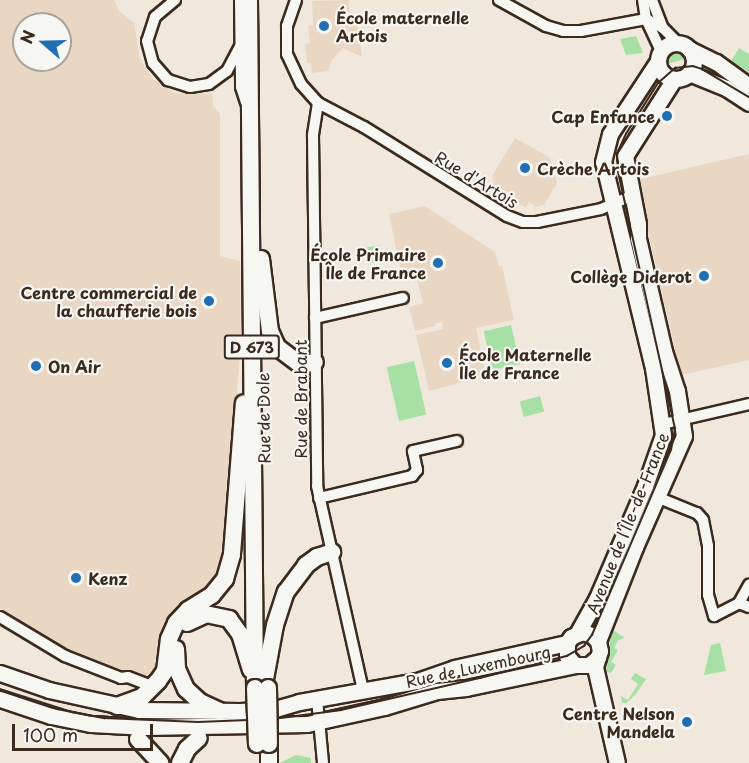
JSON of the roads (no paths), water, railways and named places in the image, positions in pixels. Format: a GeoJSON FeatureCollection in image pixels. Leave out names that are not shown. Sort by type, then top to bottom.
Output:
{"type":"FeatureCollection","features":[{"type":"Feature","properties":{"kind":"main road","name":"Rue de Dole"},"geometry":{"type":"LineString","coordinates":[[249,2],[252,319],[261,685]]}},
{"type":"Feature","properties":{"kind":"main road","name":"Rue de Dole"},"geometry":{"type":"LineString","coordinates":[[249,2],[261,259],[261,756]]}},
{"type":"Feature","properties":{"kind":"main road"},"geometry":{"type":"LineString","coordinates":[[261,259],[270,331],[277,347],[301,365],[315,362]]}},
{"type":"Feature","properties":{"kind":"main road"},"geometry":{"type":"LineString","coordinates":[[117,706],[137,700],[154,687],[165,670],[169,639],[176,622],[188,610],[212,595],[225,579],[229,568],[252,319]]}},
{"type":"Feature","properties":{"kind":"main road"},"geometry":{"type":"LineString","coordinates":[[261,685],[286,592],[306,565],[317,557],[332,552]]}},
{"type":"Feature","properties":{"kind":"main road"},"geometry":{"type":"LineString","coordinates":[[216,719],[193,696],[177,669],[178,639],[188,622],[206,614],[229,620],[240,634],[261,685]]}},
{"type":"Feature","properties":{"kind":"main road"},"geometry":{"type":"LineString","coordinates":[[180,763],[187,749],[199,738]]}},
{"type":"Feature","properties":{"kind":"main road"},"geometry":{"type":"LineString","coordinates":[[138,740],[160,763]]}},
{"type":"Feature","properties":{"kind":"street"},"geometry":{"type":"LineString","coordinates":[[175,0],[155,17],[147,41],[153,63],[168,80],[190,87],[209,84],[227,71],[240,47]]}},
{"type":"Feature","properties":{"kind":"street"},"geometry":{"type":"LineString","coordinates":[[499,0],[546,26],[563,31],[581,31],[646,19],[663,28],[684,46],[716,62],[749,86]]}},
{"type":"Feature","properties":{"kind":"street"},"geometry":{"type":"LineString","coordinates":[[643,0],[646,19],[662,72],[674,79],[689,73],[726,88],[749,103]]}},
{"type":"Feature","properties":{"kind":"street"},"geometry":{"type":"LineString","coordinates":[[652,0],[663,28]]}},
{"type":"Feature","properties":{"kind":"street"},"geometry":{"type":"LineString","coordinates":[[293,1],[287,26],[287,54],[301,84],[318,103]]}},
{"type":"Feature","properties":{"kind":"street","name":"Rue de Dole"},"geometry":{"type":"LineString","coordinates":[[249,2],[240,47],[241,87],[250,110]]}},
{"type":"Feature","properties":{"kind":"street"},"geometry":{"type":"LineString","coordinates":[[659,56],[667,45],[684,46]]}},
{"type":"Feature","properties":{"kind":"street"},"geometry":{"type":"LineString","coordinates":[[684,46],[693,61],[689,73]]}},
{"type":"Feature","properties":{"kind":"street","name":"Avenue de l’Île-de-France"},"geometry":{"type":"LineString","coordinates":[[572,638],[597,598],[645,486],[658,451],[663,424],[653,368],[603,162],[607,140],[659,56]]}},
{"type":"Feature","properties":{"kind":"street","name":"Avenue de l’Île-de-France"},"geometry":{"type":"LineString","coordinates":[[598,649],[635,547],[682,444],[683,420],[643,261],[625,156],[674,79]]}},
{"type":"Feature","properties":{"kind":"street","name":"Rue d'Artois"},"geometry":{"type":"LineString","coordinates":[[318,103],[512,218],[537,222],[612,205],[632,196]]}},
{"type":"Feature","properties":{"kind":"street","name":"Rue de Brabant"},"geometry":{"type":"LineString","coordinates":[[318,103],[313,136],[316,473],[319,498],[363,690]]}},
{"type":"Feature","properties":{"kind":"street"},"geometry":{"type":"LineString","coordinates":[[315,318],[404,298]]}},
{"type":"Feature","properties":{"kind":"street"},"geometry":{"type":"LineString","coordinates":[[663,424],[749,404]]}},
{"type":"Feature","properties":{"kind":"street"},"geometry":{"type":"LineString","coordinates":[[319,498],[412,476],[417,470],[413,451],[457,441]]}},
{"type":"Feature","properties":{"kind":"street"},"geometry":{"type":"LineString","coordinates":[[664,500],[696,513],[703,520],[708,546],[708,595],[714,616],[744,605],[749,585]]}},
{"type":"Feature","properties":{"kind":"street"},"geometry":{"type":"LineString","coordinates":[[0,617],[65,656],[121,678],[128,677],[154,687]]}},
{"type":"Feature","properties":{"kind":"street"},"geometry":{"type":"LineString","coordinates":[[608,763],[579,666],[567,656],[572,638],[587,633],[598,649],[595,667],[617,763]]}},
{"type":"Feature","properties":{"kind":"street","name":"Rue de Luxembourg"},"geometry":{"type":"LineString","coordinates":[[216,719],[433,678],[454,668],[572,638]]}},
{"type":"Feature","properties":{"kind":"street"},"geometry":{"type":"LineString","coordinates":[[579,666],[594,662],[598,649]]}},
{"type":"Feature","properties":{"kind":"street","name":"Rue de Luxembourg"},"geometry":{"type":"LineString","coordinates":[[216,719],[320,723],[384,707],[413,697],[579,666]]}},
{"type":"Feature","properties":{"kind":"street"},"geometry":{"type":"LineString","coordinates":[[0,673],[49,690],[117,706],[216,719]]}},
{"type":"Feature","properties":{"kind":"street"},"geometry":{"type":"LineString","coordinates":[[0,699],[51,716],[91,724],[138,740]]}},
{"type":"Feature","properties":{"kind":"street"},"geometry":{"type":"LineString","coordinates":[[317,699],[323,763]]}},
{"type":"Feature","properties":{"kind":"street"},"geometry":{"type":"LineString","coordinates":[[91,724],[216,719]]}},
{"type":"Feature","properties":{"kind":"street"},"geometry":{"type":"LineString","coordinates":[[199,738],[216,719]]}},
{"type":"Feature","properties":{"kind":"tram line"},"geometry":{"type":"LineString","coordinates":[[0,689],[72,712],[104,718],[198,722],[273,719],[341,710],[480,678],[567,656],[584,646],[592,635],[671,450],[675,429],[618,172],[617,154],[626,134],[658,83],[675,68],[693,66],[702,69],[749,97]]}},
{"type":"Feature","properties":{"kind":"place","name":"École maternelle Artois"},"geometry":{"type":"Point","coordinates":[324,26]}},
{"type":"Feature","properties":{"kind":"place","name":"Cap Enfance"},"geometry":{"type":"Point","coordinates":[667,116]}},
{"type":"Feature","properties":{"kind":"place","name":"Crèche Artois"},"geometry":{"type":"Point","coordinates":[525,168]}},
{"type":"Feature","properties":{"kind":"place","name":"École Primaire Île de France"},"geometry":{"type":"Point","coordinates":[438,263]}},
{"type":"Feature","properties":{"kind":"place","name":"Collège Diderot"},"geometry":{"type":"Point","coordinates":[704,276]}},
{"type":"Feature","properties":{"kind":"place","name":"Centre commercial de la chaufferie bois"},"geometry":{"type":"Point","coordinates":[209,301]}},
{"type":"Feature","properties":{"kind":"place","name":"École Maternelle Île de France"},"geometry":{"type":"Point","coordinates":[447,363]}},
{"type":"Feature","properties":{"kind":"place","name":"On Air"},"geometry":{"type":"Point","coordinates":[36,366]}},
{"type":"Feature","properties":{"kind":"place","name":"Kenz"},"geometry":{"type":"Point","coordinates":[76,578]}},
{"type":"Feature","properties":{"kind":"place","name":"Centre Nelson Mandela"},"geometry":{"type":"Point","coordinates":[687,722]}}]}
